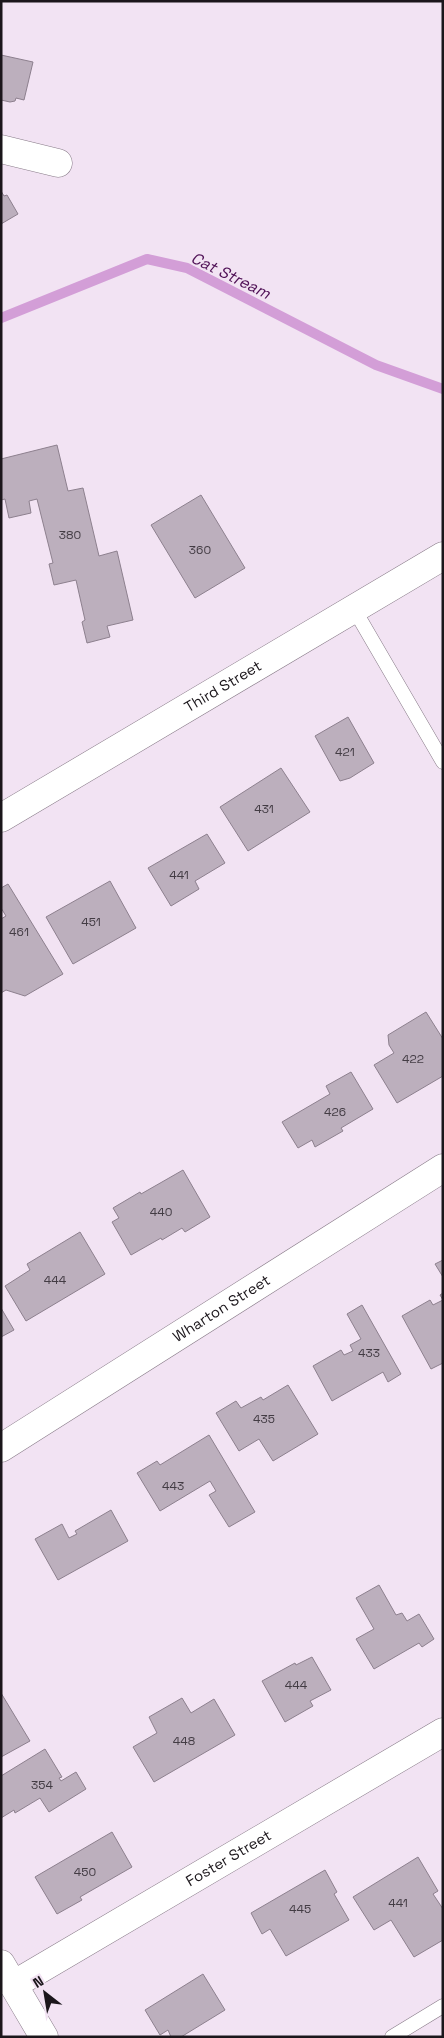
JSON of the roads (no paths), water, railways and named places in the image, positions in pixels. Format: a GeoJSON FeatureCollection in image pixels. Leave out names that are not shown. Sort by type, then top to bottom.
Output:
{"type":"FeatureCollection","features":[{"type":"Feature","properties":{"kind":"street"},"geometry":{"type":"LineString","coordinates":[[1,149],[58,163]]}},
{"type":"Feature","properties":{"kind":"street","name":"Third Street"},"geometry":{"type":"LineString","coordinates":[[1,818],[443,556]]}},
{"type":"Feature","properties":{"kind":"street","name":"Wharton Street"},"geometry":{"type":"LineString","coordinates":[[1,1448],[443,1168]]}},
{"type":"Feature","properties":{"kind":"street","name":"Foster Street"},"geometry":{"type":"LineString","coordinates":[[7,1974],[443,1732]]}},
{"type":"Feature","properties":{"kind":"street"},"geometry":{"type":"LineString","coordinates":[[7,1974],[44,2037]]}},
{"type":"Feature","properties":{"kind":"lane"},"geometry":{"type":"LineString","coordinates":[[354,609],[443,762]]}},
{"type":"Feature","properties":{"kind":"lane"},"geometry":{"type":"LineString","coordinates":[[392,2037],[443,2006]]}},
{"type":"Feature","properties":{"kind":"waterway","name":"Cat Stream"},"geometry":{"type":"LineString","coordinates":[[1,318],[147,259],[187,268],[376,365],[443,389]]}}]}
